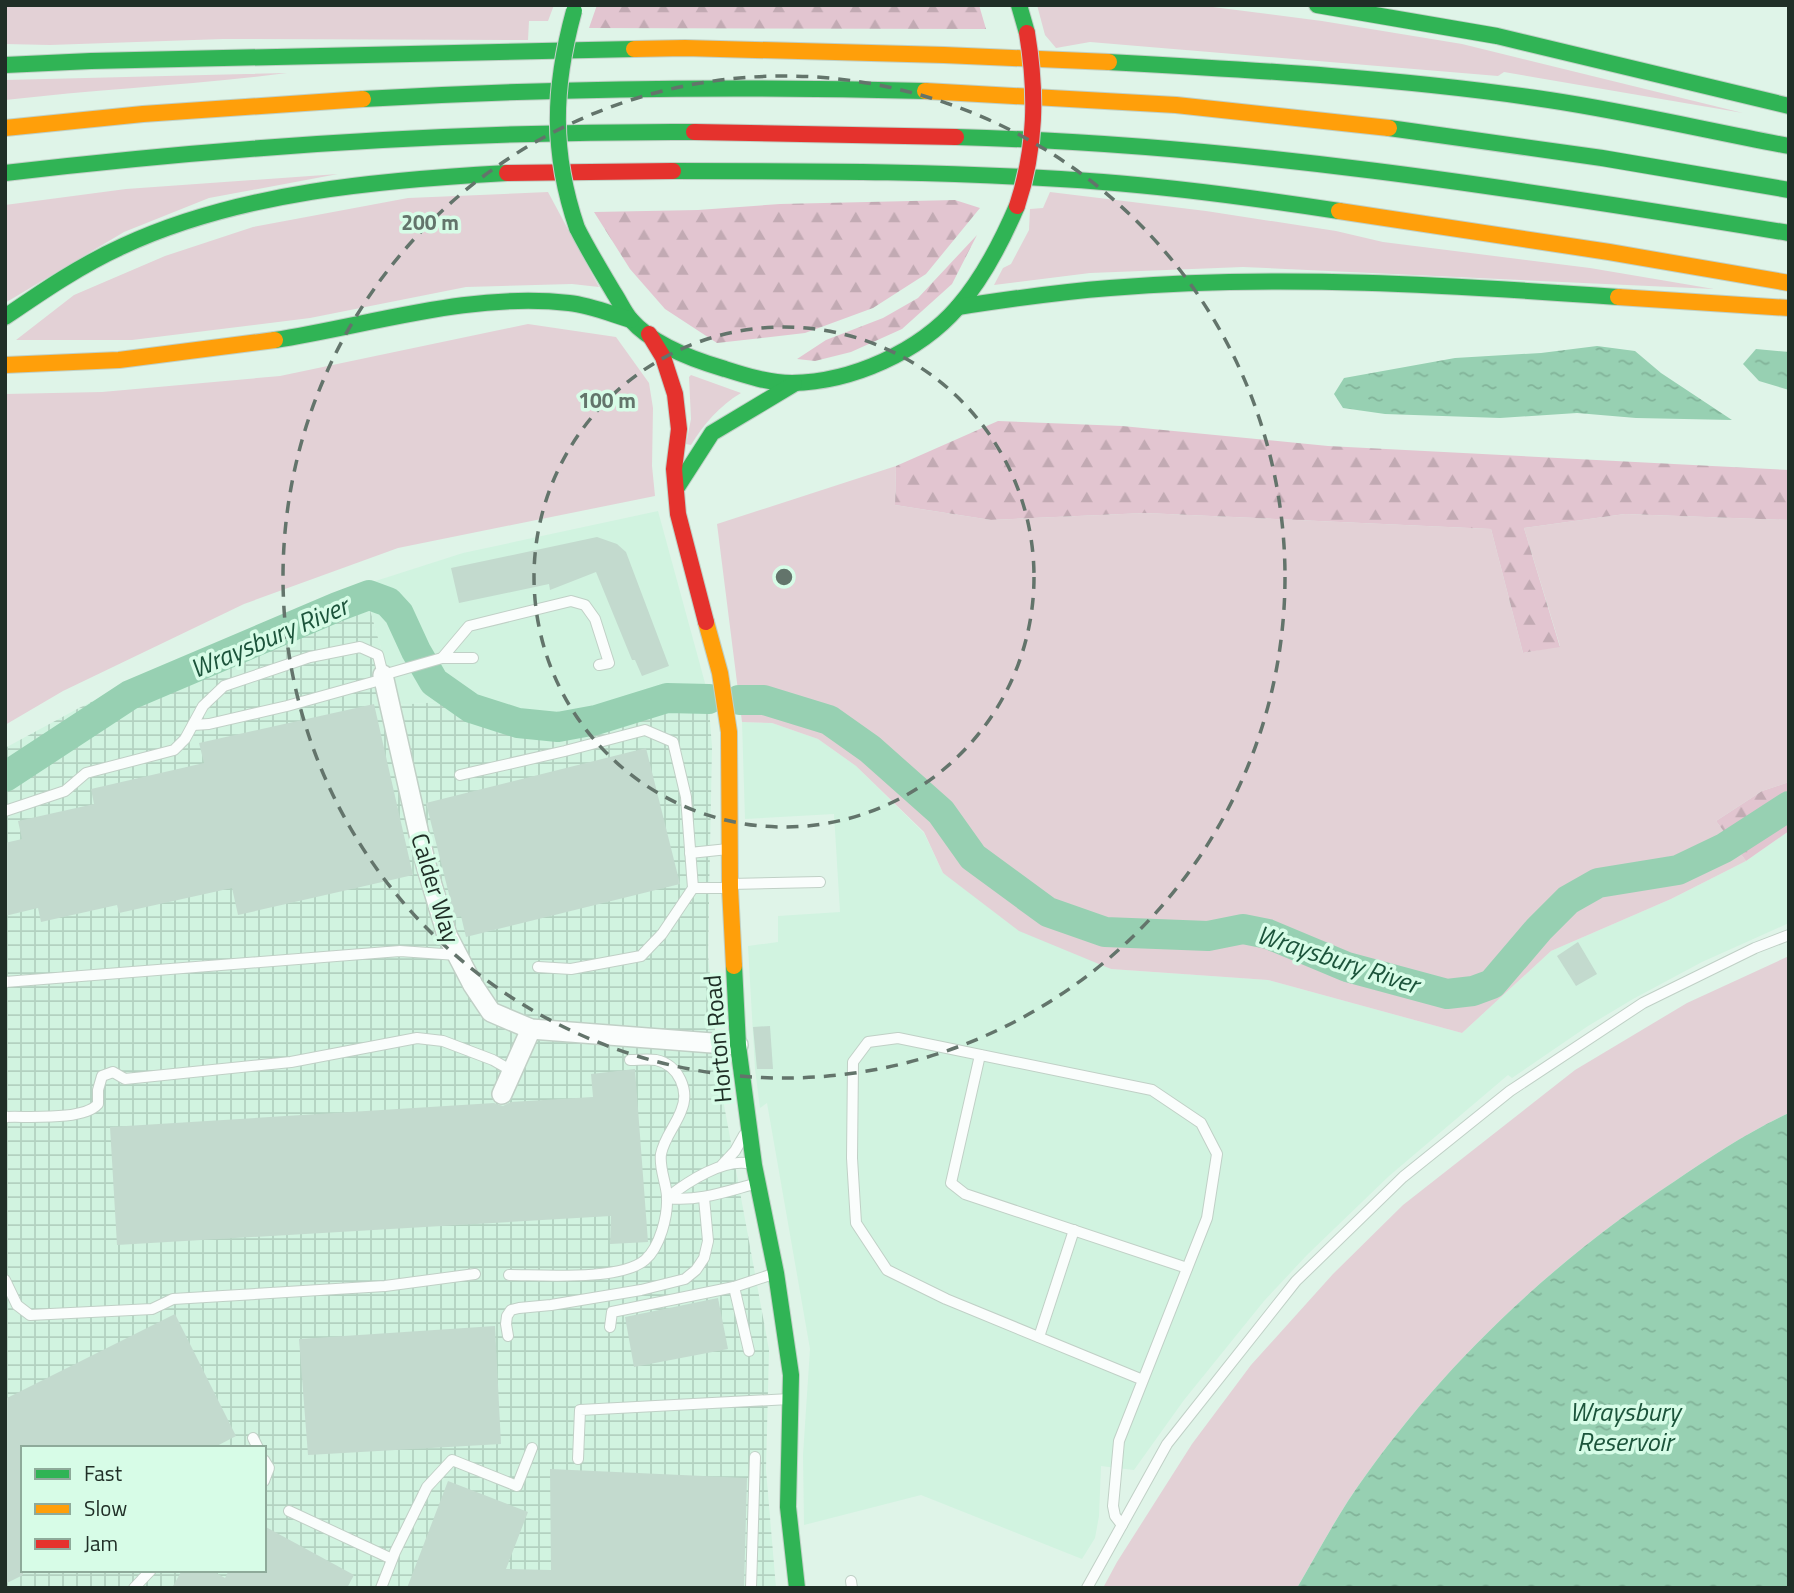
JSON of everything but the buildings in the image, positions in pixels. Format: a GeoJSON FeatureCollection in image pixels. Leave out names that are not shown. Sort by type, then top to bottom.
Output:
{"type":"FeatureCollection","features":[{"type":"Feature","properties":{"kind":"main road"},"geometry":{"type":"LineString","coordinates":[[575,8],[561,60],[556,127],[565,192],[577,228],[591,255],[631,320],[649,334],[699,361],[747,377],[794,384],[846,375],[885,360],[923,337],[958,307],[994,254],[1017,206],[1028,173],[1034,138],[1035,85],[1027,33],[1018,5]]}},
{"type":"Feature","properties":{"kind":"main road"},"geometry":{"type":"LineString","coordinates":[[1317,5],[1497,36],[1789,106]]}},
{"type":"Feature","properties":{"kind":"main road"},"geometry":{"type":"LineString","coordinates":[[5,65],[685,48],[958,55],[1232,69],[1394,82],[1549,100],[1789,146]]}},
{"type":"Feature","properties":{"kind":"main road"},"geometry":{"type":"LineString","coordinates":[[5,128],[213,107],[492,91],[761,88],[962,93],[1158,105],[1316,120],[1567,152],[1789,190]]}},
{"type":"Feature","properties":{"kind":"main road"},"geometry":{"type":"LineString","coordinates":[[5,173],[243,149],[507,134],[770,133],[946,137],[1048,141],[1386,172],[1533,191],[1789,233]]}},
{"type":"Feature","properties":{"kind":"main road"},"geometry":{"type":"LineString","coordinates":[[5,317],[61,278],[134,242],[162,229],[235,209],[306,194],[434,176],[590,170],[825,171],[1056,179],[1238,195],[1637,255],[1789,283]]}},
{"type":"Feature","properties":{"kind":"main road"},"geometry":{"type":"LineString","coordinates":[[958,307],[1002,300],[1158,285],[1286,283],[1420,285],[1789,307]]}},
{"type":"Feature","properties":{"kind":"main road"},"geometry":{"type":"LineString","coordinates":[[5,365],[60,365],[171,356],[308,335],[436,311],[518,302],[571,303],[631,320]]}},
{"type":"Feature","properties":{"kind":"main road","name":"Horton Road"},"geometry":{"type":"LineString","coordinates":[[649,334],[663,357],[676,394],[679,429],[674,468],[678,514],[720,673],[729,732],[730,886],[738,1045],[748,1128],[776,1273],[791,1375],[788,1507],[797,1588]]}},
{"type":"Feature","properties":{"kind":"main road"},"geometry":{"type":"LineString","coordinates":[[676,489],[712,433],[794,384]]}},
{"type":"Feature","properties":{"kind":"street","name":"Calder Way"},"geometry":{"type":"LineString","coordinates":[[383,677],[426,865],[447,935],[473,985],[491,1012],[531,1029],[738,1045]]}},
{"type":"Feature","properties":{"kind":"street"},"geometry":{"type":"LineString","coordinates":[[502,1094],[531,1029]]}},
{"type":"Feature","properties":{"kind":"lane"},"geometry":{"type":"LineString","coordinates":[[442,659],[469,626],[570,601],[584,604],[595,619],[609,663],[599,665]]}},
{"type":"Feature","properties":{"kind":"lane"},"geometry":{"type":"LineString","coordinates":[[5,811],[65,791],[86,773],[174,750],[185,739],[203,706],[224,686],[310,657],[360,647],[378,655],[383,677]]}},
{"type":"Feature","properties":{"kind":"lane"},"geometry":{"type":"LineString","coordinates":[[193,725],[209,724],[287,706],[442,659],[473,658]]}},
{"type":"Feature","properties":{"kind":"lane"},"geometry":{"type":"LineString","coordinates":[[460,775],[645,730],[673,742],[686,797],[693,888],[662,934],[641,956],[571,969],[538,967]]}},
{"type":"Feature","properties":{"kind":"lane"},"geometry":{"type":"LineString","coordinates":[[690,853],[730,849]]}},
{"type":"Feature","properties":{"kind":"lane"},"geometry":{"type":"LineString","coordinates":[[693,888],[820,882]]}},
{"type":"Feature","properties":{"kind":"lane"},"geometry":{"type":"LineString","coordinates":[[1087,1588],[1167,1444],[1296,1281],[1403,1177],[1510,1091],[1643,1003],[1755,948],[1789,935]]}},
{"type":"Feature","properties":{"kind":"lane"},"geometry":{"type":"LineString","coordinates":[[5,982],[400,951],[457,955]]}},
{"type":"Feature","properties":{"kind":"lane"},"geometry":{"type":"LineString","coordinates":[[5,1116],[67,1115],[92,1111],[98,1104],[102,1076],[113,1072],[125,1079],[291,1062],[417,1038],[443,1041],[493,1060],[512,1071]]}},
{"type":"Feature","properties":{"kind":"lane"},"geometry":{"type":"LineString","coordinates":[[1122,1525],[1115,1516],[1113,1506],[1119,1441],[1207,1218],[1217,1154],[1201,1123],[1152,1090],[898,1038],[868,1042],[853,1062],[852,1158],[856,1223],[887,1270],[946,1299],[1143,1380]]}},
{"type":"Feature","properties":{"kind":"lane"},"geometry":{"type":"LineString","coordinates":[[980,1055],[951,1182],[965,1194],[1187,1268]]}},
{"type":"Feature","properties":{"kind":"lane"},"geometry":{"type":"LineString","coordinates":[[509,1275],[602,1274],[635,1266],[645,1260],[659,1239],[667,1198],[661,1154],[684,1105],[684,1089],[677,1074],[664,1063],[648,1059],[630,1060]]}},
{"type":"Feature","properties":{"kind":"lane"},"geometry":{"type":"LineString","coordinates":[[719,1168],[735,1151],[748,1128]]}},
{"type":"Feature","properties":{"kind":"lane"},"geometry":{"type":"LineString","coordinates":[[667,1198],[686,1182],[719,1168],[739,1162],[754,1165]]}},
{"type":"Feature","properties":{"kind":"lane"},"geometry":{"type":"LineString","coordinates":[[667,1198],[704,1198],[758,1183]]}},
{"type":"Feature","properties":{"kind":"lane"},"geometry":{"type":"LineString","coordinates":[[508,1336],[507,1316],[519,1308],[641,1290],[685,1279],[696,1270],[704,1258],[708,1241],[704,1198]]}},
{"type":"Feature","properties":{"kind":"lane"},"geometry":{"type":"LineString","coordinates":[[1039,1337],[1074,1230]]}},
{"type":"Feature","properties":{"kind":"lane"},"geometry":{"type":"LineString","coordinates":[[610,1327],[611,1312],[734,1287],[776,1273]]}},
{"type":"Feature","properties":{"kind":"lane"},"geometry":{"type":"LineString","coordinates":[[5,1280],[17,1305],[30,1315],[152,1309],[173,1299],[385,1286],[475,1274]]}},
{"type":"Feature","properties":{"kind":"lane"},"geometry":{"type":"LineString","coordinates":[[734,1287],[749,1351]]}},
{"type":"Feature","properties":{"kind":"lane"},"geometry":{"type":"LineString","coordinates":[[578,1459],[580,1410],[790,1399]]}},
{"type":"Feature","properties":{"kind":"lane"},"geometry":{"type":"LineString","coordinates":[[253,1437],[257,1446]]}},
{"type":"Feature","properties":{"kind":"lane"},"geometry":{"type":"LineString","coordinates":[[380,1588],[427,1487],[452,1460],[517,1486],[532,1448]]}},
{"type":"Feature","properties":{"kind":"lane"},"geometry":{"type":"LineString","coordinates":[[751,1588],[755,1457]]}},
{"type":"Feature","properties":{"kind":"lane"},"geometry":{"type":"LineString","coordinates":[[289,1511],[392,1559]]}},
{"type":"Feature","properties":{"kind":"lane"},"geometry":{"type":"LineString","coordinates":[[134,1588],[149,1572]]}},
{"type":"Feature","properties":{"kind":"shaded area"},"geometry":{"type":"Polygon","coordinates":[[[5,5],[554,5],[548,21],[529,21],[528,40],[223,39],[50,45],[5,44],[5,5]]]}},
{"type":"Feature","properties":{"kind":"shaded area"},"geometry":{"type":"Polygon","coordinates":[[[1037,5],[1197,5],[1322,21],[1462,44],[1743,113],[1504,72],[1498,76],[1090,42],[1056,48],[1045,35],[1037,5]]]}},
{"type":"Feature","properties":{"kind":"shaded area"},"geometry":{"type":"Polygon","coordinates":[[[287,73],[216,81],[5,100],[5,80],[287,73]]]}},
{"type":"Feature","properties":{"kind":"shaded area"},"geometry":{"type":"Polygon","coordinates":[[[338,174],[209,198],[124,232],[5,303],[5,205],[126,189],[338,174]]]}},
{"type":"Feature","properties":{"kind":"shaded area"},"geometry":{"type":"Polygon","coordinates":[[[548,192],[599,287],[572,284],[466,287],[310,318],[132,340],[16,340],[74,295],[165,256],[253,227],[408,198],[548,192]]]}},
{"type":"Feature","properties":{"kind":"shaded area"},"geometry":{"type":"Polygon","coordinates":[[[1050,192],[1206,211],[1336,231],[1383,242],[1590,268],[1714,289],[1243,267],[1090,273],[994,285],[1003,268],[1011,264],[1029,230],[1030,209],[1043,208],[1050,192]]]}},
{"type":"Feature","properties":{"kind":"shaded area"},"geometry":{"type":"Polygon","coordinates":[[[528,324],[616,337],[649,383],[653,408],[652,466],[655,496],[398,548],[244,604],[63,691],[5,725],[5,394],[102,392],[280,376],[528,324]]]}},
{"type":"Feature","properties":{"kind":"shaded area"},"geometry":{"type":"Polygon","coordinates":[[[691,375],[741,393],[713,416],[691,445],[686,444],[691,419],[691,375]]]}},
{"type":"Feature","properties":{"kind":"shaded area"},"geometry":{"type":"Polygon","coordinates":[[[896,466],[895,505],[991,520],[1145,513],[1491,529],[1523,653],[1560,646],[1524,528],[1625,514],[1789,520],[1789,782],[1762,791],[1716,821],[1746,861],[1671,899],[1551,951],[1462,1033],[1268,980],[1111,969],[1019,931],[943,873],[924,832],[856,766],[818,739],[772,723],[742,722],[717,524],[896,466]]]}},
{"type":"Feature","properties":{"kind":"shaded area"},"geometry":{"type":"Polygon","coordinates":[[[658,511],[708,694],[642,695],[549,718],[530,718],[469,700],[397,705],[363,585],[463,553],[658,511]]]}},
{"type":"Feature","properties":{"kind":"shaded area"},"geometry":{"type":"Polygon","coordinates":[[[363,585],[397,705],[469,700],[529,718],[549,718],[642,695],[708,694],[712,747],[708,955],[720,1083],[769,1350],[766,1470],[776,1588],[5,1588],[5,748],[175,661],[363,585]]]}},
{"type":"Feature","properties":{"kind":"shaded area"},"geometry":{"type":"Polygon","coordinates":[[[742,722],[772,723],[818,739],[856,766],[924,833],[943,873],[1111,969],[1268,980],[1462,1033],[1551,951],[1671,899],[1746,861],[1789,831],[1789,923],[1702,962],[1633,999],[1512,1078],[1508,1075],[1389,1176],[1307,1255],[1264,1301],[1184,1400],[1134,1470],[1101,1466],[1099,1516],[1095,1538],[1082,1559],[921,1495],[804,1525],[803,1455],[810,1349],[767,1103],[760,1108],[755,1069],[748,946],[778,942],[778,916],[840,912],[834,814],[745,819],[742,722]]]}},
{"type":"Feature","properties":{"kind":"shaded area"},"geometry":{"type":"Polygon","coordinates":[[[1789,956],[1789,1113],[1730,1145],[1628,1214],[1582,1249],[1495,1325],[1417,1409],[1381,1454],[1348,1501],[1297,1588],[1103,1588],[1192,1444],[1251,1365],[1333,1274],[1403,1205],[1575,1070],[1687,1003],[1789,956]]]}},
{"type":"Feature","properties":{"kind":"green space"},"geometry":{"type":"Polygon","coordinates":[[[597,5],[979,5],[986,29],[589,28],[597,5]]]}},
{"type":"Feature","properties":{"kind":"green space"},"geometry":{"type":"Polygon","coordinates":[[[955,200],[980,208],[926,274],[873,308],[805,333],[717,343],[665,309],[630,269],[594,212],[698,210],[780,204],[955,200]]]}},
{"type":"Feature","properties":{"kind":"green space"},"geometry":{"type":"Polygon","coordinates":[[[977,235],[952,284],[902,329],[851,352],[815,361],[797,359],[826,340],[883,318],[918,298],[977,235]]]}},
{"type":"Feature","properties":{"kind":"green space"},"geometry":{"type":"Polygon","coordinates":[[[998,421],[1122,426],[1328,446],[1789,470],[1789,520],[1625,514],[1524,528],[1560,647],[1523,653],[1491,529],[1145,513],[991,520],[895,505],[896,466],[998,421]]]}},
{"type":"Feature","properties":{"kind":"green space"},"geometry":{"type":"Polygon","coordinates":[[[1789,782],[1789,831],[1746,861],[1716,821],[1762,791],[1789,782]]]}},
{"type":"Feature","properties":{"kind":"water"},"geometry":{"type":"Polygon","coordinates":[[[1597,346],[1635,351],[1661,373],[1732,420],[1636,418],[1577,413],[1500,418],[1385,414],[1343,408],[1334,394],[1344,378],[1455,358],[1541,353],[1597,346]]]}},
{"type":"Feature","properties":{"kind":"water"},"geometry":{"type":"Polygon","coordinates":[[[1756,349],[1789,352],[1789,390],[1759,381],[1743,364],[1756,349]]]}},
{"type":"Feature","properties":{"kind":"water","name":"Wraysbury Reservoir"},"geometry":{"type":"Polygon","coordinates":[[[1789,1113],[1789,1588],[1297,1588],[1348,1501],[1381,1454],[1455,1366],[1495,1325],[1582,1249],[1628,1214],[1730,1145],[1789,1113]]]}},
{"type":"Feature","properties":{"kind":"waterway","name":"Wraysbury River"},"geometry":{"type":"LineString","coordinates":[[5,777],[130,695],[369,595],[388,602],[399,614],[434,682],[471,708],[518,723],[558,727],[596,720],[667,698],[709,699]]}},
{"type":"Feature","properties":{"kind":"waterway","name":"Wraysbury River"},"geometry":{"type":"LineString","coordinates":[[739,700],[764,700],[829,720],[870,749],[941,812],[973,857],[1048,912],[1105,932],[1208,936],[1243,929],[1268,934],[1347,967],[1447,994],[1473,991],[1492,984],[1568,900],[1598,883],[1678,870],[1724,848],[1789,806]]}},
{"type":"Feature","properties":{"kind":"traffic: fast"},"geometry":{"type":"LineString","coordinates":[[1019,5],[1027,33]]}},
{"type":"Feature","properties":{"kind":"traffic: fast"},"geometry":{"type":"LineString","coordinates":[[1317,5],[1497,36],[1789,106]]}},
{"type":"Feature","properties":{"kind":"traffic: fast"},"geometry":{"type":"LineString","coordinates":[[574,11],[562,67],[558,120],[563,173],[577,228]]}},
{"type":"Feature","properties":{"kind":"traffic: fast"},"geometry":{"type":"LineString","coordinates":[[5,65],[634,49]]}},
{"type":"Feature","properties":{"kind":"traffic: fast"},"geometry":{"type":"LineString","coordinates":[[1109,62],[1329,76],[1494,92],[1609,110],[1789,146]]}},
{"type":"Feature","properties":{"kind":"traffic: fast"},"geometry":{"type":"LineString","coordinates":[[363,99],[644,89],[925,91]]}},
{"type":"Feature","properties":{"kind":"traffic: fast"},"geometry":{"type":"LineString","coordinates":[[1389,128],[1602,158],[1789,190]]}},
{"type":"Feature","properties":{"kind":"traffic: fast"},"geometry":{"type":"LineString","coordinates":[[5,173],[177,155],[349,142],[521,134],[694,132]]}},
{"type":"Feature","properties":{"kind":"traffic: fast"},"geometry":{"type":"LineString","coordinates":[[956,137],[1061,141],[1270,159],[1478,185],[1789,233]]}},
{"type":"Feature","properties":{"kind":"traffic: fast"},"geometry":{"type":"LineString","coordinates":[[673,171],[888,172],[1049,178],[1133,184],[1339,211]]}},
{"type":"Feature","properties":{"kind":"traffic: fast"},"geometry":{"type":"LineString","coordinates":[[5,317],[107,253],[214,213],[262,201],[361,185],[507,173]]}},
{"type":"Feature","properties":{"kind":"traffic: fast"},"geometry":{"type":"LineString","coordinates":[[577,228],[626,314],[651,337],[675,351],[713,365],[758,379],[792,383],[838,377],[861,370],[883,362],[924,338],[958,307],[976,284],[1017,206]]}},
{"type":"Feature","properties":{"kind":"traffic: fast"},"geometry":{"type":"LineString","coordinates":[[958,307],[1091,290],[1237,282],[1428,285],[1618,297]]}},
{"type":"Feature","properties":{"kind":"traffic: fast"},"geometry":{"type":"LineString","coordinates":[[275,340],[421,312],[495,302],[569,303],[631,320]]}},
{"type":"Feature","properties":{"kind":"traffic: fast"},"geometry":{"type":"LineString","coordinates":[[676,489],[712,433],[794,384]]}},
{"type":"Feature","properties":{"kind":"traffic: fast"},"geometry":{"type":"LineString","coordinates":[[734,966],[738,1045],[754,1165],[776,1273],[791,1375],[788,1507],[797,1588]]}},
{"type":"Feature","properties":{"kind":"traffic: slow"},"geometry":{"type":"LineString","coordinates":[[634,49],[944,55],[1109,62]]}},
{"type":"Feature","properties":{"kind":"traffic: slow"},"geometry":{"type":"LineString","coordinates":[[925,91],[1176,105],[1389,128]]}},
{"type":"Feature","properties":{"kind":"traffic: slow"},"geometry":{"type":"LineString","coordinates":[[5,128],[143,114],[363,99]]}},
{"type":"Feature","properties":{"kind":"traffic: slow"},"geometry":{"type":"LineString","coordinates":[[1339,211],[1609,252],[1789,283]]}},
{"type":"Feature","properties":{"kind":"traffic: slow"},"geometry":{"type":"LineString","coordinates":[[1618,297],[1789,308]]}},
{"type":"Feature","properties":{"kind":"traffic: slow"},"geometry":{"type":"LineString","coordinates":[[5,365],[119,360],[275,340]]}},
{"type":"Feature","properties":{"kind":"traffic: slow"},"geometry":{"type":"LineString","coordinates":[[706,622],[720,673],[729,732],[730,888],[734,966]]}},
{"type":"Feature","properties":{"kind":"traffic: jam"},"geometry":{"type":"LineString","coordinates":[[1017,206],[1028,163],[1033,120],[1027,33]]}},
{"type":"Feature","properties":{"kind":"traffic: jam"},"geometry":{"type":"LineString","coordinates":[[694,132],[956,137]]}},
{"type":"Feature","properties":{"kind":"traffic: jam"},"geometry":{"type":"LineString","coordinates":[[507,173],[673,171]]}},
{"type":"Feature","properties":{"kind":"traffic: jam"},"geometry":{"type":"LineString","coordinates":[[649,334],[663,357],[675,394],[679,429],[674,469],[678,514],[706,622]]}}]}
